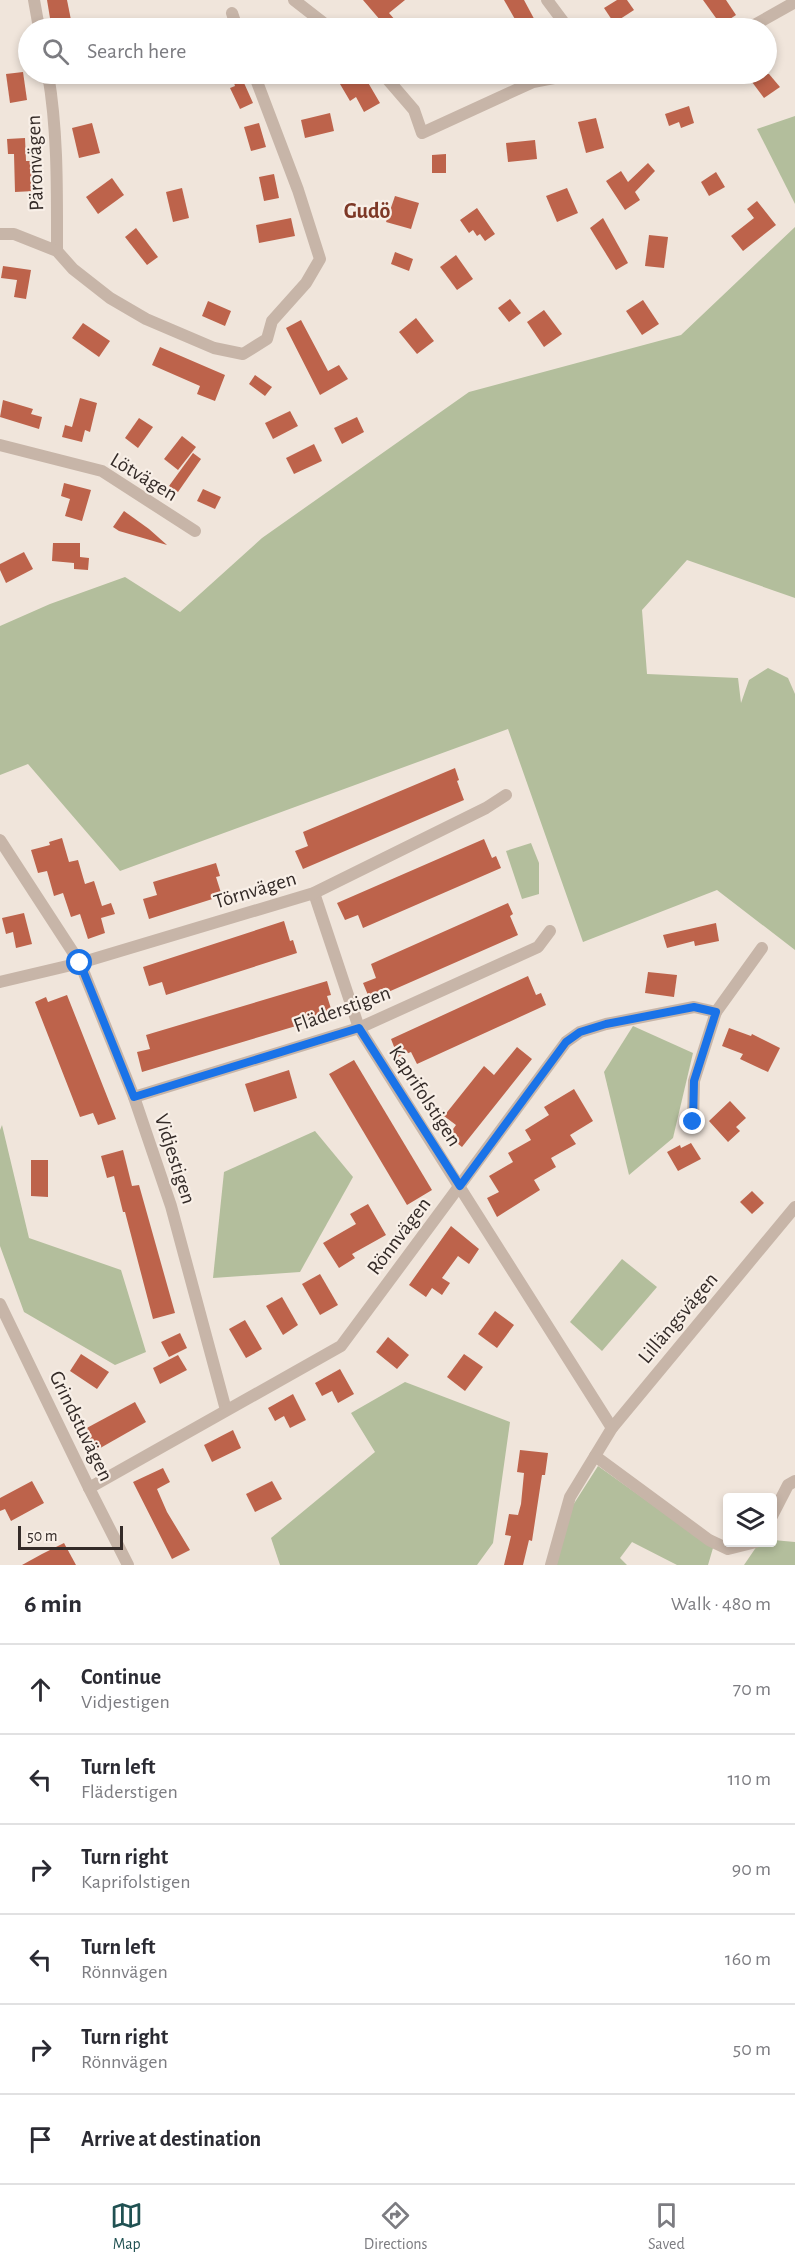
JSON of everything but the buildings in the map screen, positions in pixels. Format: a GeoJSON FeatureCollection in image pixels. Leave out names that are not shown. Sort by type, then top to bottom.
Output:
{"type":"FeatureCollection","features":[{"type":"Feature","properties":{"kind":"street"},"geometry":{"type":"LineString","coordinates":[[34,0],[37,18]]}},
{"type":"Feature","properties":{"kind":"street"},"geometry":{"type":"LineString","coordinates":[[294,0],[317,18]]}},
{"type":"Feature","properties":{"kind":"street"},"geometry":{"type":"LineString","coordinates":[[547,0],[560,18]]}},
{"type":"Feature","properties":{"kind":"street"},"geometry":{"type":"LineString","coordinates":[[767,18],[795,3]]}},
{"type":"Feature","properties":{"kind":"street"},"geometry":{"type":"LineString","coordinates":[[232,13],[234,18]]}},
{"type":"Feature","properties":{"kind":"street","name":"Päronvägen"},"geometry":{"type":"LineString","coordinates":[[49,84],[57,170],[57,251]]}},
{"type":"Feature","properties":{"kind":"street"},"geometry":{"type":"LineString","coordinates":[[0,234],[14,234],[57,251],[73,269],[110,298],[146,318],[214,348],[243,354],[267,339],[272,321],[306,283],[320,259],[298,190],[258,84]]}},
{"type":"Feature","properties":{"kind":"street"},"geometry":{"type":"LineString","coordinates":[[392,84],[414,110],[422,133],[529,84]]}},
{"type":"Feature","properties":{"kind":"street","name":"Lötvägen"},"geometry":{"type":"LineString","coordinates":[[0,445],[102,471],[195,531]]}},
{"type":"Feature","properties":{"kind":"street","name":"Törnvägen"},"geometry":{"type":"LineString","coordinates":[[0,982],[80,963],[314,893],[486,808],[506,795]]}},
{"type":"Feature","properties":{"kind":"street","name":"Vidjestigen"},"geometry":{"type":"LineString","coordinates":[[0,840],[80,963],[134,1097],[171,1206],[226,1410]]}},
{"type":"Feature","properties":{"kind":"street","name":"Kaprifolstigen"},"geometry":{"type":"LineString","coordinates":[[314,893],[359,1028],[612,1428]]}},
{"type":"Feature","properties":{"kind":"street","name":"Fläderstigen"},"geometry":{"type":"LineString","coordinates":[[134,1097],[359,1028],[538,947],[550,931]]}},
{"type":"Feature","properties":{"kind":"street"},"geometry":{"type":"LineString","coordinates":[[693,1122],[694,1081],[716,1012],[762,948]]}},
{"type":"Feature","properties":{"kind":"street","name":"Rönnvägen"},"geometry":{"type":"LineString","coordinates":[[89,1488],[341,1346],[566,1042],[580,1032],[606,1024],[694,1007],[716,1012]]}},
{"type":"Feature","properties":{"kind":"street","name":"Lillängsvägen"},"geometry":{"type":"LineString","coordinates":[[550,1565],[570,1497],[612,1428],[795,1207]]}},
{"type":"Feature","properties":{"kind":"street","name":"Grindstuvägen"},"geometry":{"type":"LineString","coordinates":[[0,1304],[128,1565]]}},
{"type":"Feature","properties":{"kind":"street"},"geometry":{"type":"LineString","coordinates":[[595,1456],[709,1540],[723,1547]]}},
{"type":"Feature","properties":{"kind":"street"},"geometry":{"type":"LineString","coordinates":[[777,1506],[788,1485],[795,1481]]}},
{"type":"Feature","properties":{"kind":"green space"},"geometry":{"type":"Polygon","coordinates":[[[795,116],[795,204],[757,129],[795,116]]]}},
{"type":"Feature","properties":{"kind":"green space"},"geometry":{"type":"Polygon","coordinates":[[[795,227],[795,598],[687,560],[642,610],[647,674],[738,678],[741,703],[749,680],[768,668],[788,678],[795,694],[795,950],[717,890],[583,942],[508,729],[120,871],[28,764],[0,775],[0,626],[50,604],[125,577],[180,612],[262,538],[469,392],[681,335],[795,227]]]}},
{"type":"Feature","properties":{"kind":"green space"},"geometry":{"type":"Polygon","coordinates":[[[531,843],[539,863],[539,894],[522,899],[506,851],[531,843]]]}},
{"type":"Feature","properties":{"kind":"green space"},"geometry":{"type":"Polygon","coordinates":[[[633,1026],[693,1053],[673,1138],[629,1175],[604,1072],[633,1026]]]}},
{"type":"Feature","properties":{"kind":"green space"},"geometry":{"type":"Polygon","coordinates":[[[2,1125],[29,1238],[121,1270],[146,1352],[115,1365],[24,1312],[0,1246],[0,1130],[2,1125]]]}},
{"type":"Feature","properties":{"kind":"green space"},"geometry":{"type":"Polygon","coordinates":[[[315,1131],[353,1177],[300,1272],[213,1278],[224,1172],[315,1131]]]}},
{"type":"Feature","properties":{"kind":"green space"},"geometry":{"type":"Polygon","coordinates":[[[622,1259],[657,1287],[602,1351],[570,1322],[622,1259]]]}},
{"type":"Feature","properties":{"kind":"green space"},"geometry":{"type":"Polygon","coordinates":[[[405,1382],[510,1422],[493,1543],[477,1565],[280,1565],[271,1538],[375,1452],[351,1413],[405,1382]]]}},
{"type":"Feature","properties":{"kind":"green space"},"geometry":{"type":"Polygon","coordinates":[[[598,1466],[713,1548],[708,1565],[677,1565],[632,1542],[620,1558],[627,1565],[555,1565],[568,1513],[598,1466]]]}},
{"type":"Feature","properties":{"kind":"green space"},"geometry":{"type":"Polygon","coordinates":[[[777,1540],[795,1542],[795,1565],[744,1565],[756,1547],[777,1547],[777,1540]]]}},
{"type":"Feature","properties":{"kind":"district","name":"Gudö"},"geometry":{"type":"Point","coordinates":[367,211]}},
{"type":"Feature","properties":{"kind":"route"},"geometry":{"type":"LineString","coordinates":[[80,963],[134,1097],[359,1028],[460,1186],[566,1042],[580,1032],[606,1024],[694,1007],[716,1012],[694,1081],[693,1122]]}}]}
